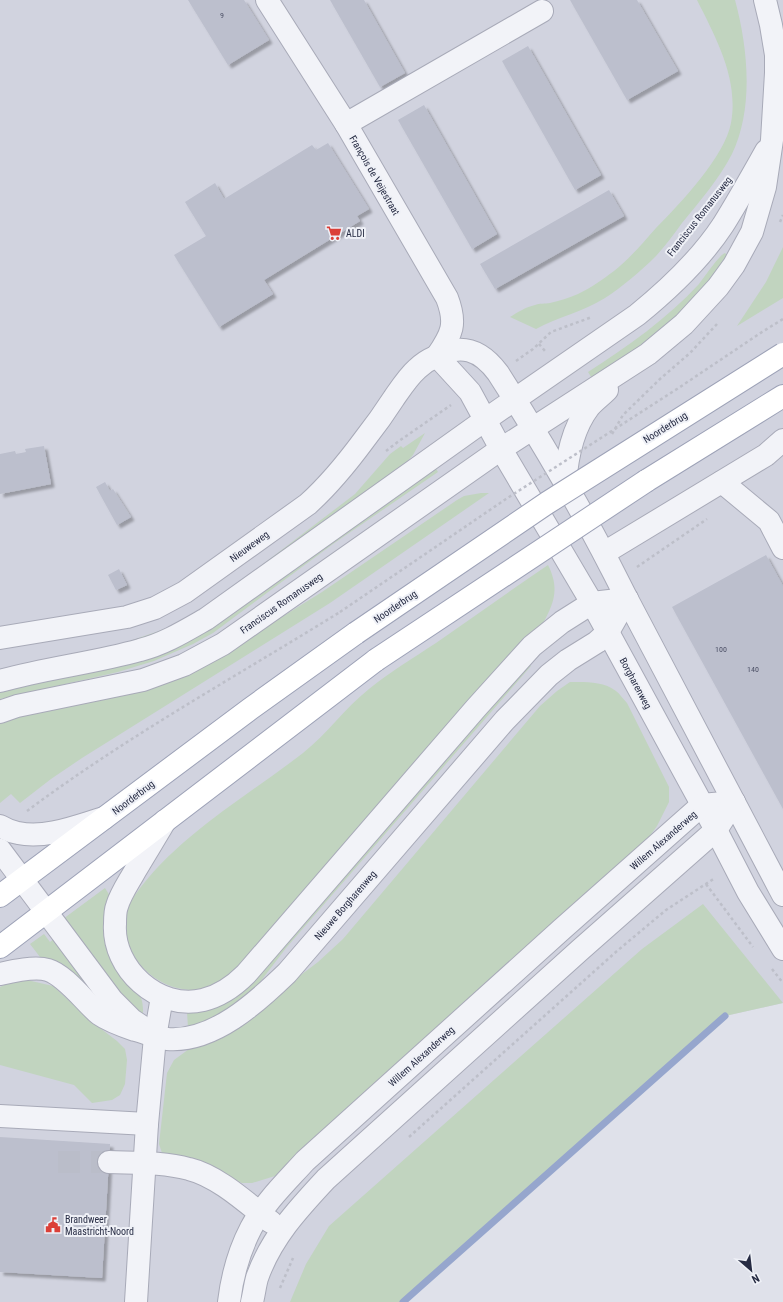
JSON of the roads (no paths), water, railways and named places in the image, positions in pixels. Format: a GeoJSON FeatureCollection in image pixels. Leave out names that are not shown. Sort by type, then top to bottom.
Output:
{"type":"FeatureCollection","features":[{"type":"Feature","properties":{"kind":"main road","name":"Noorderbrug"},"geometry":{"type":"LineString","coordinates":[[0,896],[250,709],[356,633],[547,503],[783,354]]}},
{"type":"Feature","properties":{"kind":"main road"},"geometry":{"type":"LineString","coordinates":[[0,947],[376,660],[646,481],[783,396]]}},
{"type":"Feature","properties":{"kind":"street","name":"François de Veijestraat"},"geometry":{"type":"LineString","coordinates":[[267,0],[346,124],[447,298],[452,313],[451,331],[448,340],[437,356]]}},
{"type":"Feature","properties":{"kind":"street","name":"Franciscus Romanusweg"},"geometry":{"type":"LineString","coordinates":[[0,712],[17,706],[143,680],[184,664],[223,644],[501,449],[648,354],[684,324],[718,287],[734,265],[752,232],[765,187],[772,140],[776,90],[776,55],[765,0]]}},
{"type":"Feature","properties":{"kind":"street"},"geometry":{"type":"LineString","coordinates":[[346,124],[542,11]]}},
{"type":"Feature","properties":{"kind":"street","name":"Franciscus Romanusweg"},"geometry":{"type":"LineString","coordinates":[[0,681],[21,675],[141,650],[172,639],[206,619],[514,399],[637,315],[657,299],[681,276],[703,251],[722,225],[772,140]]}},
{"type":"Feature","properties":{"kind":"street","name":"Nieuweweg"},"geometry":{"type":"LineString","coordinates":[[0,638],[127,616],[155,608],[185,592],[308,504],[320,493],[332,481],[363,442],[409,377],[416,369],[437,356],[449,351],[462,349],[473,351],[483,356],[491,364],[514,399]]}},
{"type":"Feature","properties":{"kind":"street"},"geometry":{"type":"LineString","coordinates":[[437,356],[470,392],[485,420]]}},
{"type":"Feature","properties":{"kind":"street"},"geometry":{"type":"LineString","coordinates":[[565,484],[568,454],[575,432],[584,415],[589,407],[628,366]]}},
{"type":"Feature","properties":{"kind":"street"},"geometry":{"type":"LineString","coordinates":[[514,399],[604,553],[627,600],[783,895]]}},
{"type":"Feature","properties":{"kind":"street","name":"Borgharenweg"},"geometry":{"type":"LineString","coordinates":[[485,420],[592,603],[716,830],[748,892],[783,949]]}},
{"type":"Feature","properties":{"kind":"street"},"geometry":{"type":"LineString","coordinates":[[604,553],[766,455],[783,440]]}},
{"type":"Feature","properties":{"kind":"street"},"geometry":{"type":"LineString","coordinates":[[722,482],[769,521],[783,548]]}},
{"type":"Feature","properties":{"kind":"street"},"geometry":{"type":"LineString","coordinates":[[166,821],[122,894],[117,906],[115,925],[116,943],[123,960],[135,978],[142,984],[162,997],[179,1001],[202,1001],[221,994],[238,982],[476,708],[532,646],[562,622],[592,603],[627,600]]}},
{"type":"Feature","properties":{"kind":"street","name":"Nieuwe Borgharenweg"},"geometry":{"type":"LineString","coordinates":[[0,974],[29,969],[48,970],[63,978],[100,1015],[120,1025],[155,1037],[168,1039],[182,1038],[209,1031],[222,1025],[244,1011],[266,993],[287,972],[505,720],[549,675],[597,642],[608,632],[627,600]]}},
{"type":"Feature","properties":{"kind":"street"},"geometry":{"type":"LineString","coordinates":[[252,1302],[257,1279],[264,1261],[282,1230],[326,1179],[580,950],[716,830],[734,802]]}},
{"type":"Feature","properties":{"kind":"street","name":"Willem Alexanderweg"},"geometry":{"type":"LineString","coordinates":[[229,1302],[235,1271],[251,1228],[279,1190],[310,1157],[702,805],[734,802]]}},
{"type":"Feature","properties":{"kind":"street"},"geometry":{"type":"LineString","coordinates":[[2,827],[21,834],[44,833],[62,830],[107,817]]}},
{"type":"Feature","properties":{"kind":"street"},"geometry":{"type":"LineString","coordinates":[[0,850],[112,1000],[132,1020],[155,1037]]}},
{"type":"Feature","properties":{"kind":"street"},"geometry":{"type":"LineString","coordinates":[[136,1302],[147,1124],[155,1037],[162,997]]}},
{"type":"Feature","properties":{"kind":"street"},"geometry":{"type":"LineString","coordinates":[[0,1116],[147,1124]]}},
{"type":"Feature","properties":{"kind":"street"},"geometry":{"type":"LineString","coordinates":[[109,1162],[145,1163],[189,1169],[207,1176],[226,1188],[282,1230]]}},
{"type":"Feature","properties":{"kind":"waterway"},"geometry":{"type":"LineString","coordinates":[[403,1302],[725,1016]]}},
{"type":"Feature","properties":{"kind":"tunnel"},"geometry":{"type":"LineString","coordinates":[[58,1162],[109,1162]]}},
{"type":"Feature","properties":{"kind":"place","name":"ALDI"},"geometry":{"type":"Point","coordinates":[334,233]}},
{"type":"Feature","properties":{"kind":"place","name":"Brandweer Maastricht-Noord"},"geometry":{"type":"Point","coordinates":[53,1225]}}]}
